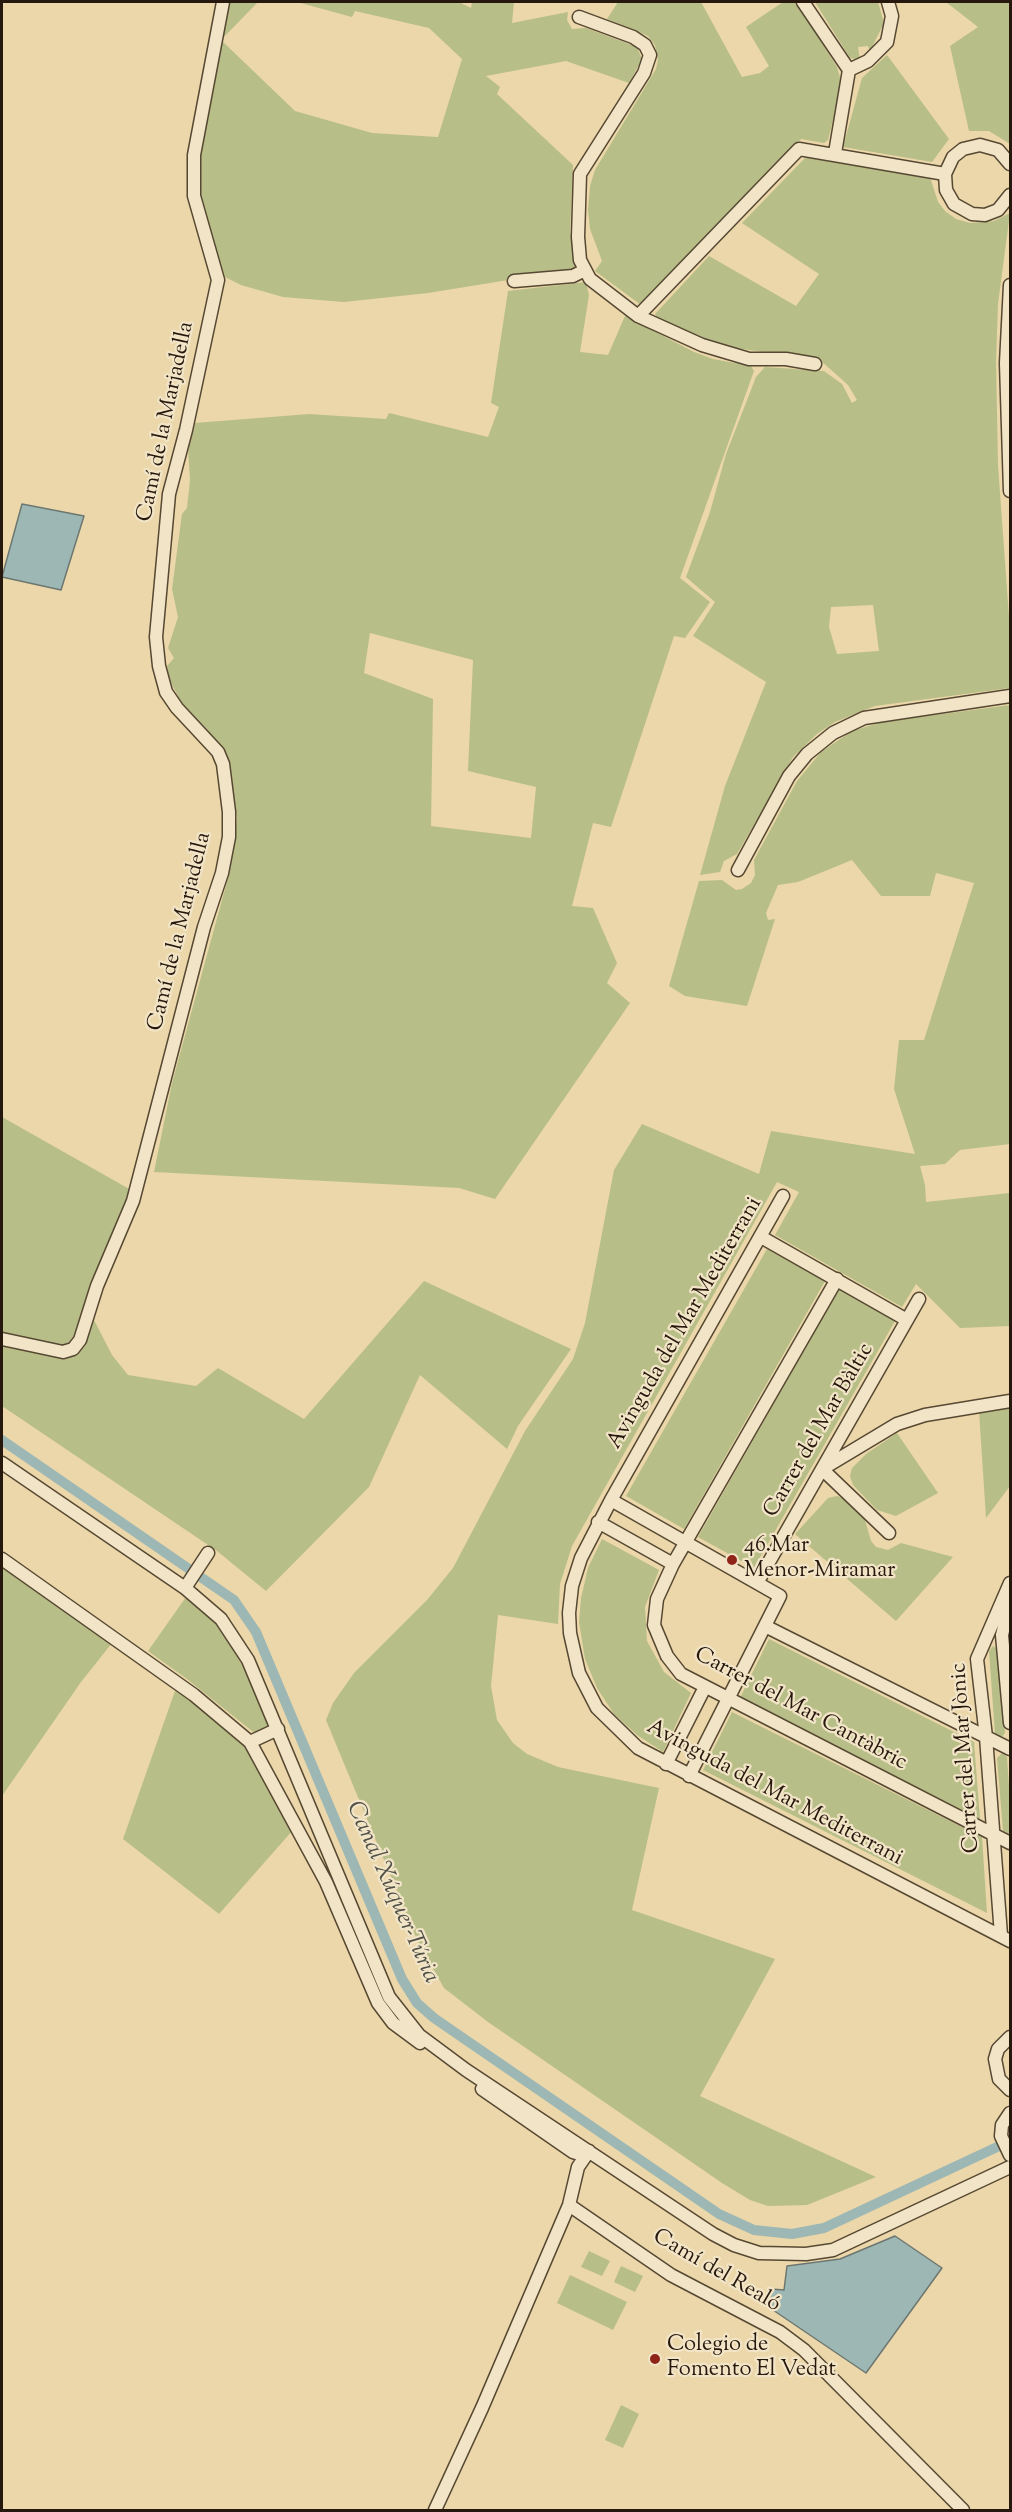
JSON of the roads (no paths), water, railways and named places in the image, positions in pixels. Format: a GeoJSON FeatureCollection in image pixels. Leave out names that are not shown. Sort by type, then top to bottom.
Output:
{"type":"FeatureCollection","features":[{"type":"Feature","properties":{"kind":"street","name":"Camí de la Marjadella"},"geometry":{"type":"LineString","coordinates":[[2,1339],[63,1353],[73,1349],[80,1340],[96,1286],[133,1201],[204,927],[222,873],[227,846],[229,812],[223,764],[218,752],[177,708],[166,692],[159,666],[156,637],[169,494],[186,430],[218,280],[194,196],[194,155],[223,2]]}},
{"type":"Feature","properties":{"kind":"street"},"geometry":{"type":"LineString","coordinates":[[803,2],[849,70],[836,153]]}},
{"type":"Feature","properties":{"kind":"street"},"geometry":{"type":"LineString","coordinates":[[849,70],[868,61],[887,42],[892,16],[888,2]]}},
{"type":"Feature","properties":{"kind":"street"},"geometry":{"type":"LineString","coordinates":[[579,17],[633,37],[645,45],[650,55],[644,73],[580,174],[578,237],[585,270],[590,279],[638,316],[724,353],[749,359],[786,359],[815,364]]}},
{"type":"Feature","properties":{"kind":"street"},"geometry":{"type":"LineString","coordinates":[[1011,164],[999,150],[980,145],[963,149],[953,157],[945,174],[946,190],[954,204],[972,214],[985,214],[998,210],[1011,195]]}},
{"type":"Feature","properties":{"kind":"street"},"geometry":{"type":"LineString","coordinates":[[638,316],[799,149],[836,153],[945,174]]}},
{"type":"Feature","properties":{"kind":"street"},"geometry":{"type":"LineString","coordinates":[[514,281],[573,276],[585,270]]}},
{"type":"Feature","properties":{"kind":"street"},"geometry":{"type":"LineString","coordinates":[[1011,285],[1006,363],[1011,491]]}},
{"type":"Feature","properties":{"kind":"street"},"geometry":{"type":"LineString","coordinates":[[738,870],[789,776],[807,754],[833,733],[864,718],[1011,696]]}},
{"type":"Feature","properties":{"kind":"street","name":"Avinguda del Mar Mediterrani"},"geometry":{"type":"LineString","coordinates":[[783,1196],[598,1522],[580,1558],[572,1586],[570,1633],[579,1673],[603,1715],[638,1748],[1006,1938]]}},
{"type":"Feature","properties":{"kind":"street"},"geometry":{"type":"LineString","coordinates":[[761,1237],[907,1320]]}},
{"type":"Feature","properties":{"kind":"street","name":"Carrer del Mar Cantàbric"},"geometry":{"type":"LineString","coordinates":[[837,1279],[673,1564],[657,1599],[654,1625],[667,1656],[681,1674],[704,1689],[1011,1843]]}},
{"type":"Feature","properties":{"kind":"street","name":"Carrer del Mar Bàltic"},"geometry":{"type":"LineString","coordinates":[[757,1583],[919,1299]]}},
{"type":"Feature","properties":{"kind":"street"},"geometry":{"type":"LineString","coordinates":[[889,1533],[822,1469],[897,1424],[925,1415],[1011,1401]]}},
{"type":"Feature","properties":{"kind":"street"},"geometry":{"type":"LineString","coordinates":[[2,1463],[206,1604],[235,1638],[248,1660],[278,1729],[370,1988],[393,2023],[573,2152],[583,2155],[589,2151]]}},
{"type":"Feature","properties":{"kind":"street"},"geometry":{"type":"LineString","coordinates":[[611,1500],[780,1596],[689,1776]]}},
{"type":"Feature","properties":{"kind":"street"},"geometry":{"type":"LineString","coordinates":[[598,1522],[673,1564]]}},
{"type":"Feature","properties":{"kind":"street"},"geometry":{"type":"LineString","coordinates":[[184,1588],[207,1554]]}},
{"type":"Feature","properties":{"kind":"street"},"geometry":{"type":"LineString","coordinates":[[2,1559],[194,1695],[250,1742],[337,1892],[385,1989],[400,2014],[419,2035],[713,2234],[734,2245],[777,2255],[833,2250],[1011,2168]]}},
{"type":"Feature","properties":{"kind":"street","name":"Carrer del Mar Jònic"},"geometry":{"type":"LineString","coordinates":[[1006,1938],[977,1659],[1011,1583]]}},
{"type":"Feature","properties":{"kind":"street","name":"Carrer del Mar Jònic"},"geometry":{"type":"LineString","coordinates":[[1011,1602],[1006,1637],[1011,1723]]}},
{"type":"Feature","properties":{"kind":"street"},"geometry":{"type":"LineString","coordinates":[[765,1626],[1011,1749]]}},
{"type":"Feature","properties":{"kind":"street"},"geometry":{"type":"LineString","coordinates":[[666,1764],[704,1689]]}},
{"type":"Feature","properties":{"kind":"street"},"geometry":{"type":"LineString","coordinates":[[250,1742],[278,1729]]}},
{"type":"Feature","properties":{"kind":"street"},"geometry":{"type":"LineString","coordinates":[[1011,2037],[998,2049],[995,2059],[999,2079],[1011,2090]]}},
{"type":"Feature","properties":{"kind":"street"},"geometry":{"type":"LineString","coordinates":[[1011,2113],[1002,2124],[1001,2136],[1011,2155]]}},
{"type":"Feature","properties":{"kind":"street"},"geometry":{"type":"LineString","coordinates":[[579,2167],[589,2151]]}},
{"type":"Feature","properties":{"kind":"street"},"geometry":{"type":"LineString","coordinates":[[435,2511],[569,2205],[579,2167],[579,2161],[573,2152]]}},
{"type":"Feature","properties":{"kind":"street","name":"Camí del Realó"},"geometry":{"type":"LineString","coordinates":[[569,2205],[671,2275],[780,2332],[804,2350],[963,2511]]}},
{"type":"Feature","properties":{"kind":"water"},"geometry":{"type":"Polygon","coordinates":[[[22,504],[84,516],[61,590],[2,577],[22,504]]]}},
{"type":"Feature","properties":{"kind":"water"},"geometry":{"type":"Polygon","coordinates":[[[895,2236],[942,2268],[866,2373],[770,2308],[771,2289],[784,2290],[787,2266],[840,2259],[895,2236]]]}},
{"type":"Feature","properties":{"kind":"waterway","name":"Canal Xúquer-Túria"},"geometry":{"type":"LineString","coordinates":[[2,1440],[234,1600],[256,1632],[402,1979],[417,2003],[434,2018],[719,2214],[754,2230],[792,2234],[824,2228],[1010,2141]]}},
{"type":"Feature","properties":{"kind":"place","name":"46.Mar Menor-Miramar"},"geometry":{"type":"Point","coordinates":[732,1560]}},
{"type":"Feature","properties":{"kind":"place","name":"Colegio de Fomento El Vedat"},"geometry":{"type":"Point","coordinates":[655,2359]}}]}
